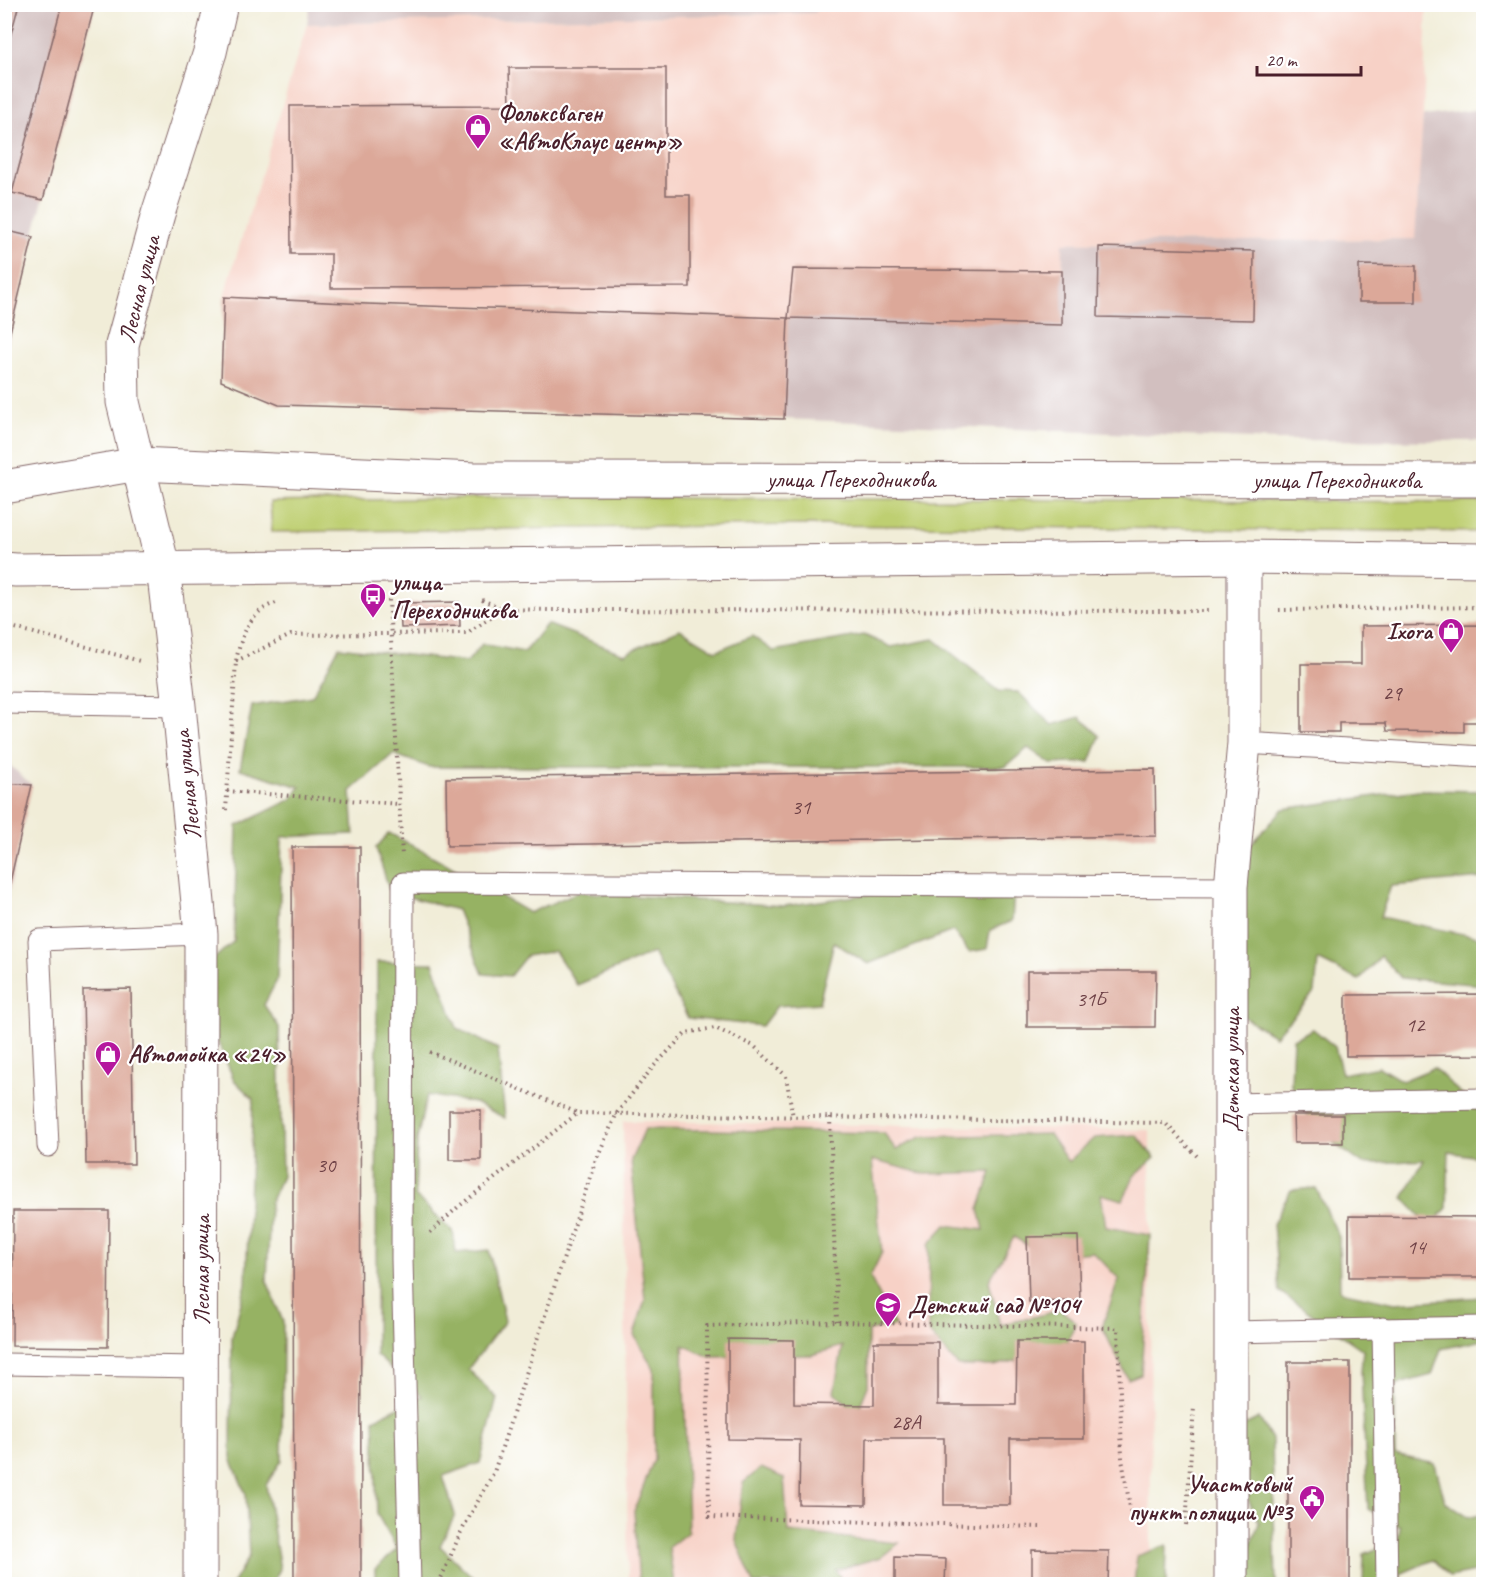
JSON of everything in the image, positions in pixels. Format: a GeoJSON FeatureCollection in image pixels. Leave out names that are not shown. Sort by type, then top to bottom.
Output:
{"type":"FeatureCollection","features":[{"type":"Feature","properties":{"kind":"main road","name":"Лесная улица"},"geometry":{"type":"LineString","coordinates":[[200,1584],[201,934],[163,567],[123,402],[122,345],[158,214],[210,52],[221,4]]}},
{"type":"Feature","properties":{"kind":"main road","name":"улица Переходникова"},"geometry":{"type":"LineString","coordinates":[[4,486],[138,464],[476,479],[1484,480]]}},
{"type":"Feature","properties":{"kind":"main road"},"geometry":{"type":"LineString","coordinates":[[4,569],[1244,556],[1484,560]]}},
{"type":"Feature","properties":{"kind":"main road","name":"Детская улица"},"geometry":{"type":"LineString","coordinates":[[1231,1584],[1231,887],[1244,743],[1244,556]]}},
{"type":"Feature","properties":{"kind":"lane"},"geometry":{"type":"LineString","coordinates":[[4,703],[179,706]]}},
{"type":"Feature","properties":{"kind":"lane"},"geometry":{"type":"LineString","coordinates":[[1244,743],[1484,757]]}},
{"type":"Feature","properties":{"kind":"lane"},"geometry":{"type":"LineString","coordinates":[[410,1584],[402,1258],[403,883],[1231,887]]}},
{"type":"Feature","properties":{"kind":"lane"},"geometry":{"type":"LineString","coordinates":[[48,1146],[39,940],[201,934]]}},
{"type":"Feature","properties":{"kind":"lane"},"geometry":{"type":"LineString","coordinates":[[1231,1104],[1484,1099]]}},
{"type":"Feature","properties":{"kind":"lane"},"geometry":{"type":"LineString","coordinates":[[1231,1332],[1484,1327]]}},
{"type":"Feature","properties":{"kind":"lane"},"geometry":{"type":"LineString","coordinates":[[1383,1328],[1387,1584]]}},
{"type":"Feature","properties":{"kind":"lane"},"geometry":{"type":"LineString","coordinates":[[4,1364],[201,1367]]}},
{"type":"Feature","properties":{"kind":"path"},"geometry":{"type":"LineString","coordinates":[[389,597],[403,883]]}},
{"type":"Feature","properties":{"kind":"path"},"geometry":{"type":"LineString","coordinates":[[477,598],[504,609],[1243,611],[1484,607]]}},
{"type":"Feature","properties":{"kind":"path"},"geometry":{"type":"LineString","coordinates":[[226,817],[236,661],[241,640],[249,622],[269,605],[278,602]]}},
{"type":"Feature","properties":{"kind":"path"},"geometry":{"type":"LineString","coordinates":[[236,661],[291,634],[466,633],[504,609]]}},
{"type":"Feature","properties":{"kind":"path"},"geometry":{"type":"LineString","coordinates":[[4,625],[149,664]]}},
{"type":"Feature","properties":{"kind":"path"},"geometry":{"type":"LineString","coordinates":[[227,791],[399,804]]}},
{"type":"Feature","properties":{"kind":"path"},"geometry":{"type":"LineString","coordinates":[[438,1584],[459,1534],[494,1472],[595,1162],[617,1113],[652,1067],[686,1033],[715,1028],[754,1046],[786,1076],[793,1117]]}},
{"type":"Feature","properties":{"kind":"path"},"geometry":{"type":"LineString","coordinates":[[403,1033],[431,1053],[578,1113],[1165,1123],[1231,1191]]}},
{"type":"Feature","properties":{"kind":"path"},"geometry":{"type":"LineString","coordinates":[[402,1258],[458,1207],[578,1113]]}},
{"type":"Feature","properties":{"kind":"path"},"geometry":{"type":"LineString","coordinates":[[830,1117],[837,1322]]}},
{"type":"Feature","properties":{"kind":"path"},"geometry":{"type":"LineString","coordinates":[[1040,1527],[709,1517],[707,1326],[837,1322],[1118,1328],[1122,1459],[1133,1526]]}},
{"type":"Feature","properties":{"kind":"shaded area"},"geometry":{"type":"Polygon","coordinates":[[[310,4],[821,5],[815,13],[307,24],[310,4]]]}},
{"type":"Feature","properties":{"kind":"shaded area"},"geometry":{"type":"Polygon","coordinates":[[[821,4],[1427,5],[1416,239],[1063,243],[1062,325],[788,318],[224,297],[307,24],[815,13],[821,4]]]}},
{"type":"Feature","properties":{"kind":"shaded area"},"geometry":{"type":"Polygon","coordinates":[[[5,5],[95,5],[33,237],[5,357],[5,5]]]}},
{"type":"Feature","properties":{"kind":"shaded area"},"geometry":{"type":"Polygon","coordinates":[[[1483,109],[1483,441],[1276,440],[784,419],[788,318],[1061,325],[1063,243],[1415,239],[1423,116],[1483,109]]]}},
{"type":"Feature","properties":{"kind":"shaded area"},"geometry":{"type":"Polygon","coordinates":[[[5,761],[32,785],[5,909],[5,761]]]}},
{"type":"Feature","properties":{"kind":"shaded area","name":"Детский сад №104"},"geometry":{"type":"Polygon","coordinates":[[[623,1121],[1150,1130],[1151,1584],[628,1584],[623,1121]]]}},
{"type":"Feature","properties":{"kind":"green space"},"geometry":{"type":"Polygon","coordinates":[[[511,497],[1483,502],[1484,532],[809,525],[272,532],[270,502],[511,497]]]}},
{"type":"Feature","properties":{"kind":"green space"},"geometry":{"type":"Polygon","coordinates":[[[547,624],[624,654],[680,629],[716,651],[752,636],[773,651],[864,635],[891,647],[934,639],[999,691],[1018,692],[1052,725],[1080,717],[1100,736],[1090,762],[1051,764],[1028,748],[1005,767],[429,767],[393,754],[351,791],[354,834],[282,837],[277,980],[264,1005],[279,1027],[282,1176],[270,1203],[267,1281],[283,1322],[282,1460],[266,1485],[280,1569],[272,1584],[232,1584],[249,1556],[246,1495],[231,1458],[232,1337],[246,1284],[253,1099],[234,1080],[205,1011],[209,963],[234,941],[237,826],[292,799],[300,787],[240,769],[252,706],[312,696],[339,647],[467,662],[482,644],[524,652],[547,624]]]}},
{"type":"Feature","properties":{"kind":"green space"},"geometry":{"type":"Polygon","coordinates":[[[1418,790],[1483,791],[1483,878],[1391,886],[1380,917],[1483,938],[1483,985],[1401,978],[1381,956],[1359,980],[1318,960],[1315,992],[1275,1036],[1239,1014],[1244,852],[1283,809],[1418,790]]]}},
{"type":"Feature","properties":{"kind":"green space"},"geometry":{"type":"Polygon","coordinates":[[[389,833],[529,913],[578,892],[784,906],[885,892],[1014,892],[1012,921],[990,930],[987,949],[969,952],[953,931],[868,964],[834,942],[819,1003],[777,1006],[762,1026],[688,1018],[653,953],[577,985],[555,951],[526,956],[510,976],[483,974],[457,910],[390,892],[376,848],[389,833]]]}},
{"type":"Feature","properties":{"kind":"green space"},"geometry":{"type":"Polygon","coordinates":[[[377,962],[433,963],[457,1028],[498,1049],[505,1118],[475,1103],[427,1095],[417,1139],[415,1196],[453,1231],[456,1253],[489,1250],[505,1321],[468,1369],[497,1398],[480,1463],[443,1476],[455,1515],[440,1546],[480,1584],[375,1584],[375,1569],[397,1549],[377,1514],[374,1419],[422,1396],[376,1355],[377,962]]]}},
{"type":"Feature","properties":{"kind":"green space"},"geometry":{"type":"Polygon","coordinates":[[[1313,1029],[1335,1047],[1342,1074],[1379,1067],[1402,1081],[1434,1068],[1483,1115],[1483,1158],[1449,1152],[1447,1208],[1430,1226],[1403,1198],[1424,1160],[1363,1164],[1315,1130],[1291,1084],[1293,1039],[1313,1029]]]}},
{"type":"Feature","properties":{"kind":"green space"},"geometry":{"type":"Polygon","coordinates":[[[645,1129],[884,1133],[896,1150],[921,1137],[1049,1134],[1068,1162],[1094,1138],[1136,1135],[1155,1158],[1134,1176],[1123,1200],[1101,1194],[1106,1227],[1150,1235],[1141,1374],[1128,1379],[1102,1327],[1119,1279],[1093,1252],[1045,1256],[1014,1237],[989,1281],[1000,1325],[1061,1310],[1076,1322],[1064,1349],[994,1366],[958,1366],[928,1332],[929,1244],[946,1225],[984,1230],[979,1209],[992,1172],[925,1174],[872,1160],[882,1252],[870,1277],[895,1326],[868,1331],[868,1386],[857,1413],[834,1392],[843,1346],[811,1355],[710,1357],[683,1345],[688,1532],[669,1547],[674,1584],[639,1584],[634,1511],[654,1459],[654,1369],[634,1335],[645,1300],[631,1160],[645,1129]]]}},
{"type":"Feature","properties":{"kind":"green space"},"geometry":{"type":"Polygon","coordinates":[[[1316,1188],[1339,1237],[1340,1291],[1395,1303],[1483,1297],[1483,1340],[1441,1349],[1432,1375],[1395,1385],[1395,1455],[1435,1464],[1445,1502],[1468,1517],[1483,1513],[1483,1576],[1479,1571],[1450,1577],[1433,1560],[1400,1574],[1402,1584],[1363,1584],[1364,1554],[1398,1540],[1400,1527],[1368,1509],[1361,1371],[1363,1350],[1279,1291],[1273,1224],[1291,1190],[1316,1188]]]}},
{"type":"Feature","properties":{"kind":"green space"},"geometry":{"type":"Polygon","coordinates":[[[1259,1418],[1272,1439],[1276,1584],[1237,1584],[1259,1523],[1235,1470],[1237,1429],[1259,1418]]]}},
{"type":"Feature","properties":{"kind":"green space"},"geometry":{"type":"Polygon","coordinates":[[[761,1468],[784,1478],[788,1532],[899,1543],[881,1557],[836,1570],[844,1584],[754,1584],[736,1540],[743,1483],[761,1468]]]}},
{"type":"Feature","properties":{"kind":"green space"},"geometry":{"type":"Polygon","coordinates":[[[1167,1545],[1166,1584],[1134,1584],[1137,1556],[1167,1545]]]}},
{"type":"Feature","properties":{"kind":"building"},"geometry":{"type":"Polygon","coordinates":[[[4,4],[19,4],[5,56],[4,56],[4,4]]]}},
{"type":"Feature","properties":{"kind":"building"},"geometry":{"type":"Polygon","coordinates":[[[62,4],[95,4],[43,200],[12,193],[62,4]]]}},
{"type":"Feature","properties":{"kind":"building","name":"Фольксваген «АвтоКлаус центр»"},"geometry":{"type":"Polygon","coordinates":[[[509,68],[666,68],[666,195],[690,195],[690,287],[331,288],[331,254],[291,254],[290,106],[510,105],[509,68]]]}},
{"type":"Feature","properties":{"kind":"building"},"geometry":{"type":"Polygon","coordinates":[[[4,230],[33,237],[5,353],[4,353],[4,230]]]}},
{"type":"Feature","properties":{"kind":"building"},"geometry":{"type":"Polygon","coordinates":[[[1099,247],[1254,251],[1253,320],[1098,317],[1099,247]]]}},
{"type":"Feature","properties":{"kind":"building"},"geometry":{"type":"Polygon","coordinates":[[[1359,265],[1416,266],[1416,302],[1359,302],[1359,265]]]}},
{"type":"Feature","properties":{"kind":"building"},"geometry":{"type":"Polygon","coordinates":[[[793,269],[1062,271],[1062,325],[788,318],[793,269]]]}},
{"type":"Feature","properties":{"kind":"building"},"geometry":{"type":"Polygon","coordinates":[[[224,297],[788,318],[784,419],[279,405],[221,381],[224,297]]]}},
{"type":"Feature","properties":{"kind":"building"},"geometry":{"type":"Polygon","coordinates":[[[459,602],[460,626],[401,628],[400,603],[459,602]]]}},
{"type":"Feature","properties":{"kind":"building"},"geometry":{"type":"Polygon","coordinates":[[[1484,625],[1484,722],[1464,722],[1464,732],[1387,731],[1386,723],[1339,723],[1339,732],[1301,732],[1301,664],[1361,664],[1361,626],[1484,625]]]}},
{"type":"Feature","properties":{"kind":"building"},"geometry":{"type":"Polygon","coordinates":[[[1155,769],[1156,836],[447,846],[446,778],[1155,769]]]}},
{"type":"Feature","properties":{"kind":"building"},"geometry":{"type":"Polygon","coordinates":[[[4,783],[32,785],[5,904],[4,904],[4,783]]]}},
{"type":"Feature","properties":{"kind":"building"},"geometry":{"type":"Polygon","coordinates":[[[292,847],[360,847],[361,1584],[294,1584],[292,847]]]}},
{"type":"Feature","properties":{"kind":"building"},"geometry":{"type":"Polygon","coordinates":[[[1027,971],[1156,971],[1155,1027],[1027,1027],[1027,971]]]}},
{"type":"Feature","properties":{"kind":"building","name":"Автомойка «24»"},"geometry":{"type":"Polygon","coordinates":[[[131,989],[134,1164],[86,1164],[83,990],[131,989]]]}},
{"type":"Feature","properties":{"kind":"building"},"geometry":{"type":"Polygon","coordinates":[[[1484,994],[1484,1055],[1346,1056],[1346,995],[1484,994]]]}},
{"type":"Feature","properties":{"kind":"building"},"geometry":{"type":"Polygon","coordinates":[[[449,1110],[481,1110],[481,1160],[449,1160],[449,1110]]]}},
{"type":"Feature","properties":{"kind":"building"},"geometry":{"type":"Polygon","coordinates":[[[1293,1115],[1343,1115],[1343,1143],[1294,1143],[1293,1115]]]}},
{"type":"Feature","properties":{"kind":"building"},"geometry":{"type":"Polygon","coordinates":[[[13,1211],[109,1211],[108,1347],[12,1346],[13,1211]]]}},
{"type":"Feature","properties":{"kind":"building"},"geometry":{"type":"Polygon","coordinates":[[[1349,1216],[1484,1217],[1484,1277],[1349,1277],[1349,1216]]]}},
{"type":"Feature","properties":{"kind":"building"},"geometry":{"type":"Polygon","coordinates":[[[1078,1236],[1080,1301],[1029,1302],[1027,1237],[1078,1236]]]}},
{"type":"Feature","properties":{"kind":"building"},"geometry":{"type":"Polygon","coordinates":[[[728,1339],[794,1340],[794,1404],[874,1405],[874,1342],[938,1342],[938,1405],[1016,1405],[1017,1341],[1084,1341],[1084,1439],[1010,1439],[1010,1505],[944,1505],[944,1438],[867,1438],[866,1505],[799,1504],[800,1440],[728,1439],[728,1339]]]}},
{"type":"Feature","properties":{"kind":"building"},"geometry":{"type":"Polygon","coordinates":[[[1288,1362],[1350,1362],[1350,1584],[1288,1584],[1288,1362]]]}},
{"type":"Feature","properties":{"kind":"building"},"geometry":{"type":"Polygon","coordinates":[[[1032,1550],[1109,1551],[1108,1584],[1032,1584],[1032,1550]]]}},
{"type":"Feature","properties":{"kind":"building"},"geometry":{"type":"Polygon","coordinates":[[[895,1557],[946,1559],[945,1584],[895,1584],[895,1557]]]}},
{"type":"Feature","properties":{"kind":"place","name":"Фольксваген «АвтоКлаус центр»"},"geometry":{"type":"Point","coordinates":[478,150]}},
{"type":"Feature","properties":{"kind":"place","name":"улица Переходникова"},"geometry":{"type":"Point","coordinates":[373,619]}},
{"type":"Feature","properties":{"kind":"place","name":"Ixora"},"geometry":{"type":"Point","coordinates":[1451,654]}},
{"type":"Feature","properties":{"kind":"place","name":"Автомойка «24»"},"geometry":{"type":"Point","coordinates":[108,1077]}},
{"type":"Feature","properties":{"kind":"place","name":"Детский сад №104"},"geometry":{"type":"Point","coordinates":[888,1328]}},
{"type":"Feature","properties":{"kind":"place","name":"Участковый пункт полиции №3"},"geometry":{"type":"Point","coordinates":[1312,1521]}}]}
